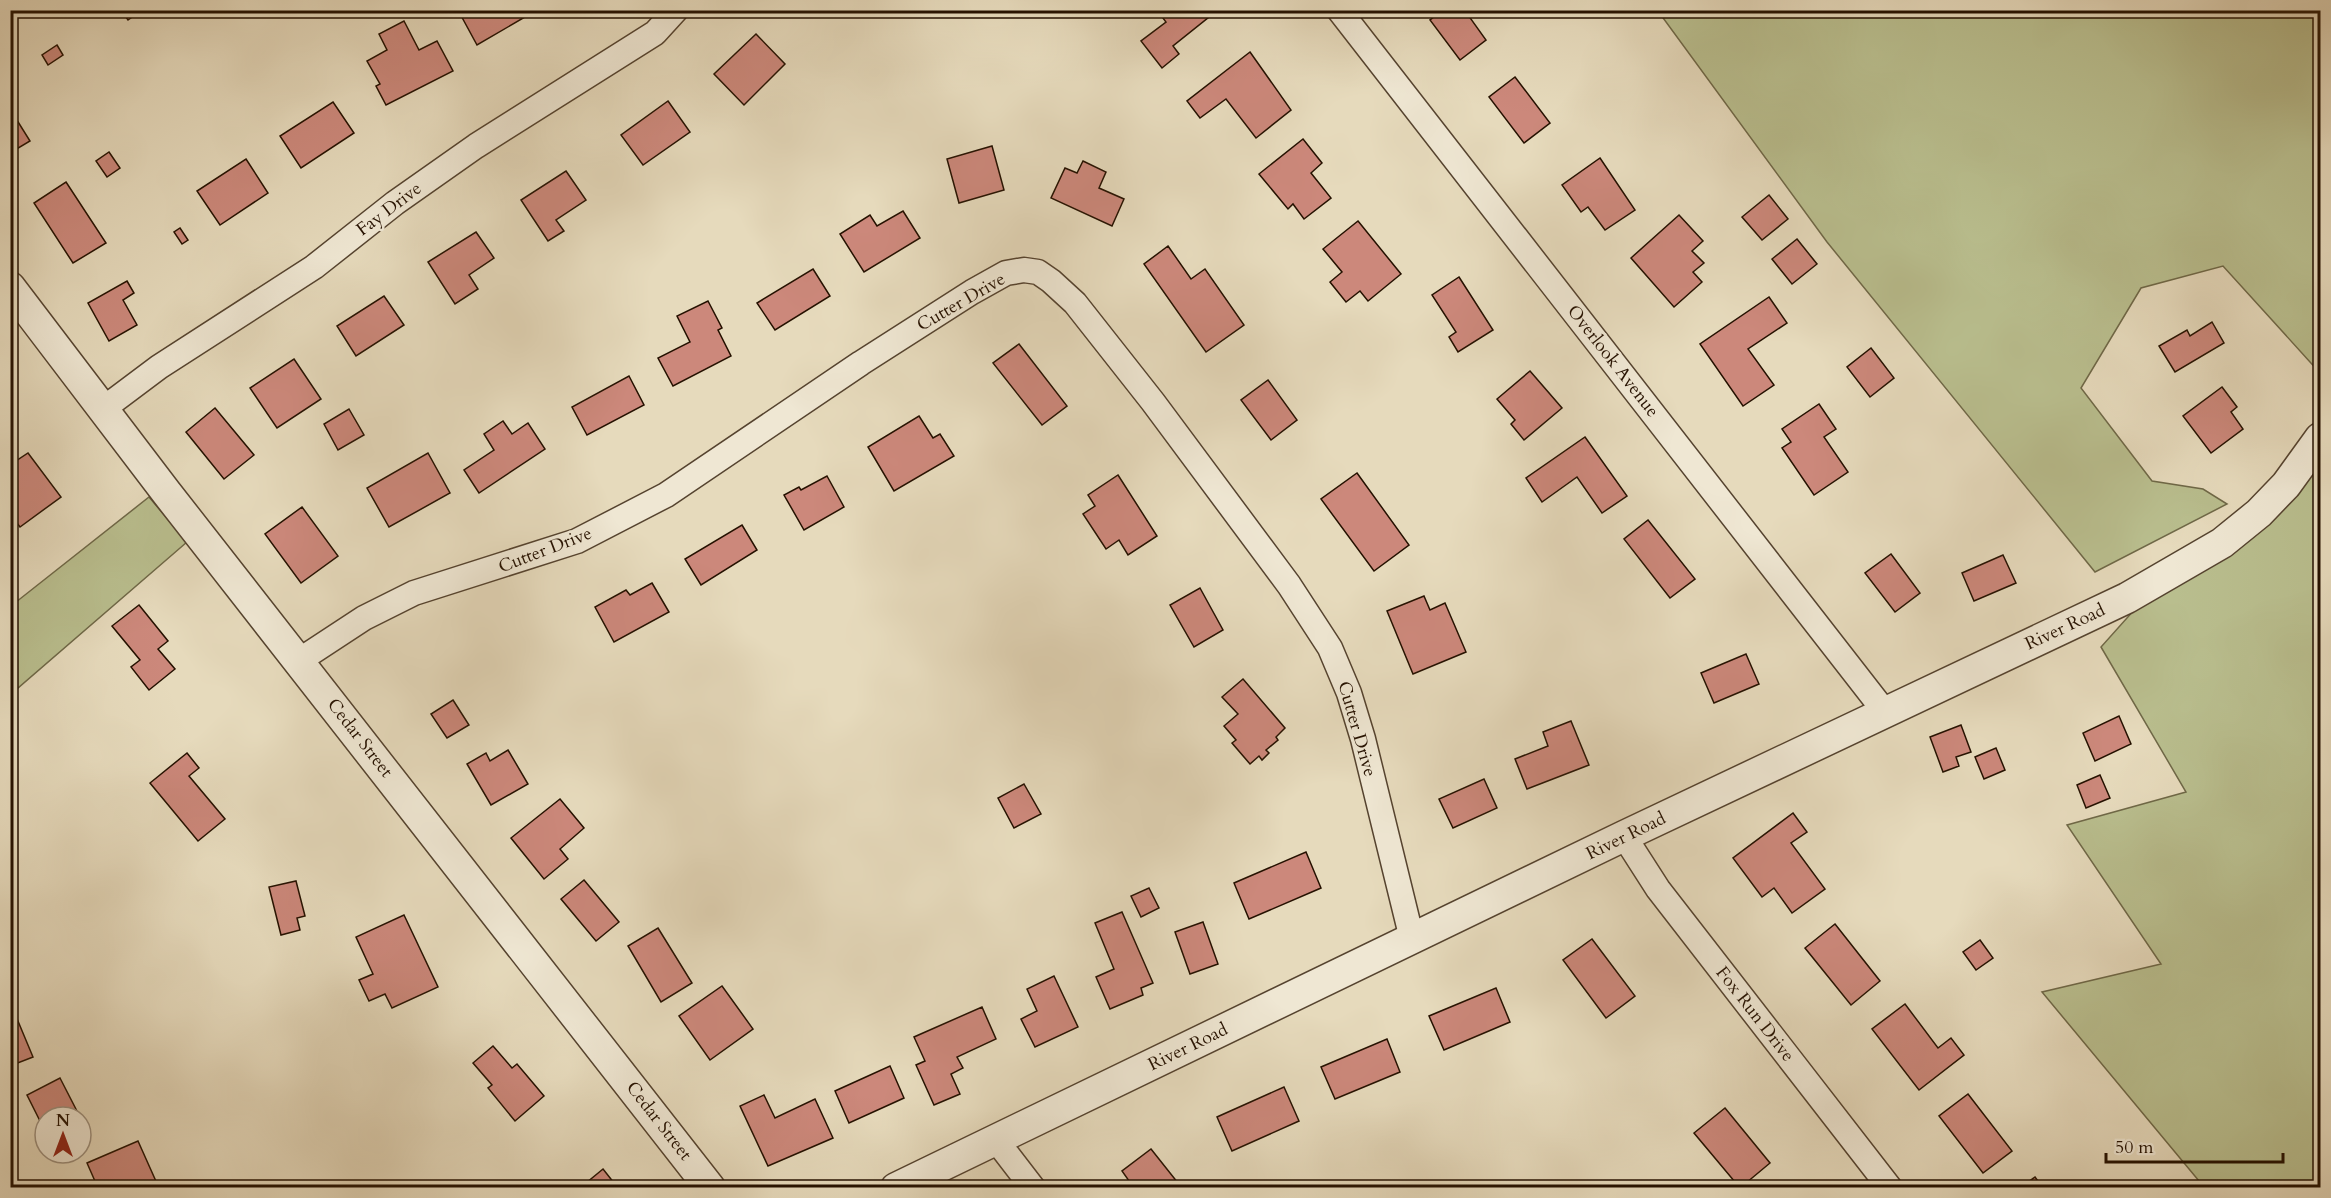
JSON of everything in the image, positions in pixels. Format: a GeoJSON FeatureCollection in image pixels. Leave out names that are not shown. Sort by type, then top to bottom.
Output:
{"type":"FeatureCollection","features":[{"type":"Feature","properties":{"kind":"street","name":"Fay Drive"},"geometry":{"type":"LineString","coordinates":[[103,409],[159,367],[314,267],[395,203],[476,146],[655,33],[676,10]]}},
{"type":"Feature","properties":{"kind":"street","name":"Overlook Avenue"},"geometry":{"type":"LineString","coordinates":[[1339,10],[1885,712]]}},
{"type":"Feature","properties":{"kind":"street","name":"Cutter Drive"},"geometry":{"type":"LineString","coordinates":[[300,660],[364,618],[414,593],[548,552],[587,536],[666,495],[861,363],[972,292],[1006,273],[1024,270],[1038,272],[1051,280],[1075,303],[1153,402],[1289,585],[1330,648],[1349,693],[1363,739],[1412,939]]}},
{"type":"Feature","properties":{"kind":"street","name":"Cedar Street"},"geometry":{"type":"LineString","coordinates":[[10,287],[711,1188]]}},
{"type":"Feature","properties":{"kind":"street","name":"River Road"},"geometry":{"type":"LineString","coordinates":[[896,1188],[1624,836],[2127,598],[2222,543],[2259,513],[2286,485],[2320,438]]}},
{"type":"Feature","properties":{"kind":"street","name":"Fox Run Drive"},"geometry":{"type":"LineString","coordinates":[[1624,836],[1658,889],[1890,1188]]}},
{"type":"Feature","properties":{"kind":"street"},"geometry":{"type":"LineString","coordinates":[[996,1140],[1032,1188]]}},
{"type":"Feature","properties":{"kind":"green space"},"geometry":{"type":"Polygon","coordinates":[[[1658,11],[2320,11],[2320,373],[2223,266],[2141,288],[2081,388],[2152,481],[2203,489],[2227,504],[2095,572],[1827,242],[1658,11]]]}},
{"type":"Feature","properties":{"kind":"green space"},"geometry":{"type":"Polygon","coordinates":[[[2320,468],[2320,1187],[2204,1187],[2042,992],[2161,964],[2067,825],[2186,792],[2101,647],[2135,609],[2320,468]]]}},
{"type":"Feature","properties":{"kind":"green space"},"geometry":{"type":"Polygon","coordinates":[[[149,497],[187,542],[11,694],[11,606],[149,497]]]}},
{"type":"Feature","properties":{"kind":"building"},"geometry":{"type":"Polygon","coordinates":[[[121,10],[142,10],[128,20],[121,10]]]}},
{"type":"Feature","properties":{"kind":"building"},"geometry":{"type":"Polygon","coordinates":[[[458,10],[537,10],[477,45],[458,10]]]}},
{"type":"Feature","properties":{"kind":"building"},"geometry":{"type":"Polygon","coordinates":[[[1157,10],[1204,10],[1209,17],[1173,46],[1179,54],[1162,68],[1141,41],[1166,22],[1157,10]]]}},
{"type":"Feature","properties":{"kind":"building"},"geometry":{"type":"Polygon","coordinates":[[[1443,10],[1474,10],[1468,15],[1486,40],[1460,60],[1430,20],[1443,10]]]}},
{"type":"Feature","properties":{"kind":"building"},"geometry":{"type":"Polygon","coordinates":[[[404,21],[419,50],[437,41],[453,71],[386,105],[376,86],[380,84],[367,61],[387,50],[379,34],[404,21]]]}},
{"type":"Feature","properties":{"kind":"building"},"geometry":{"type":"Polygon","coordinates":[[[756,34],[785,64],[744,105],[714,74],[756,34]]]}},
{"type":"Feature","properties":{"kind":"building"},"geometry":{"type":"Polygon","coordinates":[[[57,45],[63,55],[48,65],[42,55],[57,45]]]}},
{"type":"Feature","properties":{"kind":"building"},"geometry":{"type":"Polygon","coordinates":[[[1250,52],[1291,110],[1256,138],[1226,99],[1200,118],[1187,101],[1250,52]]]}},
{"type":"Feature","properties":{"kind":"building"},"geometry":{"type":"Polygon","coordinates":[[[1515,77],[1550,123],[1524,143],[1489,97],[1515,77]]]}},
{"type":"Feature","properties":{"kind":"building"},"geometry":{"type":"Polygon","coordinates":[[[668,101],[690,132],[643,165],[621,135],[668,101]]]}},
{"type":"Feature","properties":{"kind":"building"},"geometry":{"type":"Polygon","coordinates":[[[333,102],[354,133],[301,168],[280,136],[333,102]]]}},
{"type":"Feature","properties":{"kind":"building"},"geometry":{"type":"Polygon","coordinates":[[[10,109],[30,141],[10,153],[10,109]]]}},
{"type":"Feature","properties":{"kind":"building"},"geometry":{"type":"Polygon","coordinates":[[[1303,139],[1322,163],[1311,173],[1331,198],[1304,219],[1293,204],[1288,209],[1259,174],[1303,139]]]}},
{"type":"Feature","properties":{"kind":"building"},"geometry":{"type":"Polygon","coordinates":[[[992,146],[1004,190],[959,203],[947,159],[992,146]]]}},
{"type":"Feature","properties":{"kind":"building"},"geometry":{"type":"Polygon","coordinates":[[[109,152],[120,168],[107,177],[96,161],[109,152]]]}},
{"type":"Feature","properties":{"kind":"building"},"geometry":{"type":"Polygon","coordinates":[[[1600,158],[1635,210],[1605,230],[1588,207],[1581,212],[1562,185],[1600,158]]]}},
{"type":"Feature","properties":{"kind":"building"},"geometry":{"type":"Polygon","coordinates":[[[246,159],[268,193],[220,225],[197,191],[246,159]]]}},
{"type":"Feature","properties":{"kind":"building"},"geometry":{"type":"Polygon","coordinates":[[[1083,161],[1106,172],[1099,188],[1124,199],[1112,226],[1051,198],[1065,168],[1077,173],[1083,161]]]}},
{"type":"Feature","properties":{"kind":"building"},"geometry":{"type":"Polygon","coordinates":[[[566,171],[586,200],[556,220],[564,231],[548,241],[521,200],[566,171]]]}},
{"type":"Feature","properties":{"kind":"building"},"geometry":{"type":"Polygon","coordinates":[[[66,182],[106,243],[73,263],[34,203],[66,182]]]}},
{"type":"Feature","properties":{"kind":"building"},"geometry":{"type":"Polygon","coordinates":[[[1769,195],[1788,219],[1762,240],[1742,217],[1769,195]]]}},
{"type":"Feature","properties":{"kind":"building"},"geometry":{"type":"Polygon","coordinates":[[[903,211],[920,238],[864,272],[840,234],[870,215],[877,226],[903,211]]]}},
{"type":"Feature","properties":{"kind":"building"},"geometry":{"type":"Polygon","coordinates":[[[1679,215],[1703,241],[1692,251],[1704,263],[1693,272],[1702,282],[1674,307],[1631,258],[1679,215]]]}},
{"type":"Feature","properties":{"kind":"building"},"geometry":{"type":"Polygon","coordinates":[[[1358,221],[1401,274],[1368,301],[1360,291],[1346,302],[1330,282],[1342,272],[1323,249],[1358,221]]]}},
{"type":"Feature","properties":{"kind":"building"},"geometry":{"type":"Polygon","coordinates":[[[180,228],[188,240],[182,244],[174,232],[180,228]]]}},
{"type":"Feature","properties":{"kind":"building"},"geometry":{"type":"Polygon","coordinates":[[[476,232],[494,258],[469,275],[478,289],[455,304],[428,262],[476,232]]]}},
{"type":"Feature","properties":{"kind":"building"},"geometry":{"type":"Polygon","coordinates":[[[1797,239],[1817,264],[1792,284],[1772,259],[1797,239]]]}},
{"type":"Feature","properties":{"kind":"building"},"geometry":{"type":"Polygon","coordinates":[[[1168,246],[1191,279],[1205,269],[1244,325],[1206,352],[1144,264],[1168,246]]]}},
{"type":"Feature","properties":{"kind":"building"},"geometry":{"type":"Polygon","coordinates":[[[813,269],[830,296],[775,330],[757,303],[813,269]]]}},
{"type":"Feature","properties":{"kind":"building"},"geometry":{"type":"Polygon","coordinates":[[[1459,277],[1493,330],[1458,352],[1449,337],[1456,332],[1432,295],[1459,277]]]}},
{"type":"Feature","properties":{"kind":"building"},"geometry":{"type":"Polygon","coordinates":[[[127,281],[134,293],[123,300],[137,325],[109,341],[88,303],[127,281]]]}},
{"type":"Feature","properties":{"kind":"building"},"geometry":{"type":"Polygon","coordinates":[[[384,296],[404,325],[356,356],[337,326],[384,296]]]}},
{"type":"Feature","properties":{"kind":"building"},"geometry":{"type":"Polygon","coordinates":[[[1769,297],[1787,323],[1748,349],[1774,385],[1743,406],[1700,344],[1769,297]]]}},
{"type":"Feature","properties":{"kind":"building"},"geometry":{"type":"Polygon","coordinates":[[[708,301],[722,328],[718,330],[731,356],[673,386],[658,358],[690,342],[677,316],[708,301]]]}},
{"type":"Feature","properties":{"kind":"building"},"geometry":{"type":"Polygon","coordinates":[[[2212,322],[2224,343],[2175,372],[2159,346],[2187,330],[2190,336],[2212,322]]]}},
{"type":"Feature","properties":{"kind":"building"},"geometry":{"type":"Polygon","coordinates":[[[1019,344],[1067,406],[1042,425],[993,363],[1019,344]]]}},
{"type":"Feature","properties":{"kind":"building"},"geometry":{"type":"Polygon","coordinates":[[[1871,348],[1894,378],[1870,397],[1847,367],[1871,348]]]}},
{"type":"Feature","properties":{"kind":"building"},"geometry":{"type":"Polygon","coordinates":[[[294,359],[321,399],[277,428],[250,388],[294,359]]]}},
{"type":"Feature","properties":{"kind":"building"},"geometry":{"type":"Polygon","coordinates":[[[1530,371],[1562,408],[1524,440],[1511,424],[1515,420],[1497,399],[1530,371]]]}},
{"type":"Feature","properties":{"kind":"building"},"geometry":{"type":"Polygon","coordinates":[[[629,376],[644,405],[587,435],[572,407],[629,376]]]}},
{"type":"Feature","properties":{"kind":"building"},"geometry":{"type":"Polygon","coordinates":[[[1268,380],[1297,420],[1271,440],[1241,400],[1268,380]]]}},
{"type":"Feature","properties":{"kind":"building"},"geometry":{"type":"Polygon","coordinates":[[[2222,387],[2237,407],[2231,412],[2243,429],[2211,453],[2183,416],[2222,387]]]}},
{"type":"Feature","properties":{"kind":"building"},"geometry":{"type":"Polygon","coordinates":[[[1819,404],[1836,429],[1824,437],[1848,472],[1814,495],[1782,448],[1791,442],[1782,429],[1819,404]]]}},
{"type":"Feature","properties":{"kind":"building"},"geometry":{"type":"Polygon","coordinates":[[[215,408],[254,455],[224,479],[186,432],[215,408]]]}},
{"type":"Feature","properties":{"kind":"building"},"geometry":{"type":"Polygon","coordinates":[[[349,409],[364,435],[338,450],[324,424],[349,409]]]}},
{"type":"Feature","properties":{"kind":"building"},"geometry":{"type":"Polygon","coordinates":[[[919,416],[933,438],[940,434],[954,456],[894,491],[868,447],[919,416]]]}},
{"type":"Feature","properties":{"kind":"building"},"geometry":{"type":"Polygon","coordinates":[[[503,421],[512,434],[528,423],[545,449],[479,493],[464,470],[494,450],[484,434],[503,421]]]}},
{"type":"Feature","properties":{"kind":"building"},"geometry":{"type":"Polygon","coordinates":[[[1585,437],[1627,496],[1602,513],[1577,477],[1542,502],[1526,478],[1585,437]]]}},
{"type":"Feature","properties":{"kind":"building"},"geometry":{"type":"Polygon","coordinates":[[[28,453],[61,497],[20,527],[10,514],[10,465],[28,453]]]}},
{"type":"Feature","properties":{"kind":"building"},"geometry":{"type":"Polygon","coordinates":[[[428,453],[450,493],[389,527],[367,488],[428,453]]]}},
{"type":"Feature","properties":{"kind":"building"},"geometry":{"type":"Polygon","coordinates":[[[1357,473],[1409,545],[1374,571],[1321,499],[1357,473]]]}},
{"type":"Feature","properties":{"kind":"building"},"geometry":{"type":"Polygon","coordinates":[[[1118,475],[1157,536],[1128,555],[1119,540],[1106,549],[1083,514],[1095,506],[1088,495],[1118,475]]]}},
{"type":"Feature","properties":{"kind":"building"},"geometry":{"type":"Polygon","coordinates":[[[827,476],[844,507],[804,530],[784,495],[799,487],[801,490],[827,476]]]}},
{"type":"Feature","properties":{"kind":"building"},"geometry":{"type":"Polygon","coordinates":[[[302,507],[338,556],[301,583],[265,534],[302,507]]]}},
{"type":"Feature","properties":{"kind":"building"},"geometry":{"type":"Polygon","coordinates":[[[1648,520],[1695,579],[1670,598],[1624,539],[1648,520]]]}},
{"type":"Feature","properties":{"kind":"building"},"geometry":{"type":"Polygon","coordinates":[[[742,525],[757,550],[701,585],[685,559],[742,525]]]}},
{"type":"Feature","properties":{"kind":"building"},"geometry":{"type":"Polygon","coordinates":[[[1891,554],[1920,593],[1895,612],[1865,573],[1891,554]]]}},
{"type":"Feature","properties":{"kind":"building"},"geometry":{"type":"Polygon","coordinates":[[[2003,555],[2016,583],[1974,601],[1962,573],[2003,555]]]}},
{"type":"Feature","properties":{"kind":"building"},"geometry":{"type":"Polygon","coordinates":[[[652,583],[669,612],[614,642],[595,607],[626,590],[630,595],[652,583]]]}},
{"type":"Feature","properties":{"kind":"building"},"geometry":{"type":"Polygon","coordinates":[[[1200,588],[1223,630],[1194,647],[1170,605],[1200,588]]]}},
{"type":"Feature","properties":{"kind":"building"},"geometry":{"type":"Polygon","coordinates":[[[1424,596],[1430,610],[1445,603],[1466,652],[1413,674],[1387,611],[1424,596]]]}},
{"type":"Feature","properties":{"kind":"building"},"geometry":{"type":"Polygon","coordinates":[[[139,605],[168,641],[158,649],[175,669],[149,690],[131,667],[140,660],[112,626],[139,605]]]}},
{"type":"Feature","properties":{"kind":"building"},"geometry":{"type":"Polygon","coordinates":[[[1746,654],[1759,684],[1714,703],[1701,673],[1746,654]]]}},
{"type":"Feature","properties":{"kind":"building"},"geometry":{"type":"Polygon","coordinates":[[[1243,679],[1285,728],[1276,737],[1278,740],[1266,750],[1269,753],[1262,760],[1259,756],[1250,764],[1232,743],[1236,740],[1224,726],[1238,714],[1222,697],[1243,679]]]}},
{"type":"Feature","properties":{"kind":"building"},"geometry":{"type":"Polygon","coordinates":[[[453,700],[469,725],[447,738],[431,714],[453,700]]]}},
{"type":"Feature","properties":{"kind":"building"},"geometry":{"type":"Polygon","coordinates":[[[2119,716],[2131,744],[2095,761],[2083,733],[2119,716]]]}},
{"type":"Feature","properties":{"kind":"building"},"geometry":{"type":"Polygon","coordinates":[[[1571,721],[1589,765],[1527,789],[1515,759],[1548,746],[1543,732],[1571,721]]]}},
{"type":"Feature","properties":{"kind":"building"},"geometry":{"type":"Polygon","coordinates":[[[1961,725],[1971,752],[1956,757],[1959,766],[1943,772],[1930,737],[1961,725]]]}},
{"type":"Feature","properties":{"kind":"building"},"geometry":{"type":"Polygon","coordinates":[[[1996,748],[2005,770],[1984,779],[1975,757],[1996,748]]]}},
{"type":"Feature","properties":{"kind":"building"},"geometry":{"type":"Polygon","coordinates":[[[508,750],[528,784],[491,805],[467,764],[486,753],[490,761],[508,750]]]}},
{"type":"Feature","properties":{"kind":"building"},"geometry":{"type":"Polygon","coordinates":[[[187,753],[199,768],[189,776],[225,819],[198,841],[150,783],[187,753]]]}},
{"type":"Feature","properties":{"kind":"building"},"geometry":{"type":"Polygon","coordinates":[[[2100,775],[2110,798],[2086,808],[2077,785],[2100,775]]]}},
{"type":"Feature","properties":{"kind":"building"},"geometry":{"type":"Polygon","coordinates":[[[1484,779],[1497,808],[1453,828],[1439,799],[1484,779]]]}},
{"type":"Feature","properties":{"kind":"building"},"geometry":{"type":"Polygon","coordinates":[[[1024,784],[1041,814],[1014,828],[998,798],[1024,784]]]}},
{"type":"Feature","properties":{"kind":"building"},"geometry":{"type":"Polygon","coordinates":[[[560,799],[584,828],[560,849],[568,859],[544,879],[511,838],[560,799]]]}},
{"type":"Feature","properties":{"kind":"building"},"geometry":{"type":"Polygon","coordinates":[[[1793,813],[1807,832],[1791,843],[1825,889],[1792,913],[1774,888],[1762,897],[1733,858],[1793,813]]]}},
{"type":"Feature","properties":{"kind":"building"},"geometry":{"type":"Polygon","coordinates":[[[1306,852],[1321,888],[1249,919],[1234,883],[1306,852]]]}},
{"type":"Feature","properties":{"kind":"building"},"geometry":{"type":"Polygon","coordinates":[[[584,880],[619,922],[596,941],[561,899],[584,880]]]}},
{"type":"Feature","properties":{"kind":"building"},"geometry":{"type":"Polygon","coordinates":[[[296,881],[305,916],[297,918],[300,930],[281,935],[269,887],[296,881]]]}},
{"type":"Feature","properties":{"kind":"building"},"geometry":{"type":"Polygon","coordinates":[[[1149,888],[1159,908],[1141,917],[1131,896],[1149,888]]]}},
{"type":"Feature","properties":{"kind":"building"},"geometry":{"type":"Polygon","coordinates":[[[1122,912],[1153,983],[1141,988],[1143,995],[1110,1009],[1096,977],[1114,969],[1095,923],[1122,912]]]}},
{"type":"Feature","properties":{"kind":"building"},"geometry":{"type":"Polygon","coordinates":[[[404,915],[438,987],[392,1008],[385,994],[369,1001],[359,980],[373,974],[356,937],[404,915]]]}},
{"type":"Feature","properties":{"kind":"building"},"geometry":{"type":"Polygon","coordinates":[[[1203,922],[1218,964],[1190,974],[1175,932],[1203,922]]]}},
{"type":"Feature","properties":{"kind":"building"},"geometry":{"type":"Polygon","coordinates":[[[1835,924],[1880,981],[1851,1005],[1805,948],[1835,924]]]}},
{"type":"Feature","properties":{"kind":"building"},"geometry":{"type":"Polygon","coordinates":[[[658,928],[692,983],[661,1002],[628,946],[658,928]]]}},
{"type":"Feature","properties":{"kind":"building"},"geometry":{"type":"Polygon","coordinates":[[[1592,939],[1635,996],[1606,1018],[1563,960],[1592,939]]]}},
{"type":"Feature","properties":{"kind":"building"},"geometry":{"type":"Polygon","coordinates":[[[1980,940],[1993,958],[1976,970],[1963,952],[1980,940]]]}},
{"type":"Feature","properties":{"kind":"building"},"geometry":{"type":"Polygon","coordinates":[[[1054,976],[1078,1027],[1035,1047],[1021,1019],[1037,1011],[1027,989],[1054,976]]]}},
{"type":"Feature","properties":{"kind":"building"},"geometry":{"type":"Polygon","coordinates":[[[722,986],[753,1029],[710,1060],[679,1016],[722,986]]]}},
{"type":"Feature","properties":{"kind":"building"},"geometry":{"type":"Polygon","coordinates":[[[1496,988],[1510,1022],[1444,1050],[1429,1016],[1496,988]]]}},
{"type":"Feature","properties":{"kind":"building"},"geometry":{"type":"Polygon","coordinates":[[[10,1002],[33,1057],[10,1066],[10,1002]]]}},
{"type":"Feature","properties":{"kind":"building"},"geometry":{"type":"Polygon","coordinates":[[[1905,1004],[1938,1048],[1951,1038],[1964,1055],[1919,1090],[1872,1029],[1905,1004]]]}},
{"type":"Feature","properties":{"kind":"building"},"geometry":{"type":"Polygon","coordinates":[[[982,1007],[996,1039],[957,1057],[963,1068],[951,1074],[960,1094],[934,1105],[916,1065],[925,1061],[914,1037],[982,1007]]]}},
{"type":"Feature","properties":{"kind":"building"},"geometry":{"type":"Polygon","coordinates":[[[1387,1039],[1400,1072],[1335,1099],[1321,1067],[1387,1039]]]}},
{"type":"Feature","properties":{"kind":"building"},"geometry":{"type":"Polygon","coordinates":[[[493,1046],[512,1068],[517,1064],[544,1096],[515,1121],[488,1088],[492,1085],[473,1063],[493,1046]]]}},
{"type":"Feature","properties":{"kind":"building"},"geometry":{"type":"Polygon","coordinates":[[[890,1066],[904,1098],[849,1123],[835,1091],[890,1066]]]}},
{"type":"Feature","properties":{"kind":"building"},"geometry":{"type":"Polygon","coordinates":[[[60,1078],[74,1105],[33,1105],[33,1107],[27,1095],[60,1078]]]}},
{"type":"Feature","properties":{"kind":"building"},"geometry":{"type":"Polygon","coordinates":[[[1284,1087],[1299,1121],[1232,1151],[1217,1117],[1284,1087]]]}},
{"type":"Feature","properties":{"kind":"building"},"geometry":{"type":"Polygon","coordinates":[[[1968,1094],[2012,1151],[1983,1173],[1939,1116],[1968,1094]]]}},
{"type":"Feature","properties":{"kind":"building"},"geometry":{"type":"Polygon","coordinates":[[[764,1095],[775,1118],[815,1099],[833,1138],[768,1166],[740,1106],[764,1095]]]}},
{"type":"Feature","properties":{"kind":"building"},"geometry":{"type":"Polygon","coordinates":[[[1725,1108],[1770,1163],[1740,1188],[1694,1133],[1725,1108]]]}},
{"type":"Feature","properties":{"kind":"building"},"geometry":{"type":"Polygon","coordinates":[[[138,1141],[159,1188],[98,1188],[88,1165],[93,1165],[93,1160],[138,1141]]]}},
{"type":"Feature","properties":{"kind":"building"},"geometry":{"type":"Polygon","coordinates":[[[1151,1149],[1182,1188],[1134,1188],[1122,1171],[1151,1149]]]}},
{"type":"Feature","properties":{"kind":"building"},"geometry":{"type":"Polygon","coordinates":[[[603,1169],[618,1188],[580,1188],[603,1169]]]}},
{"type":"Feature","properties":{"kind":"building"},"geometry":{"type":"Polygon","coordinates":[[[2035,1177],[2043,1188],[2020,1188],[2035,1177]]]}}]}
